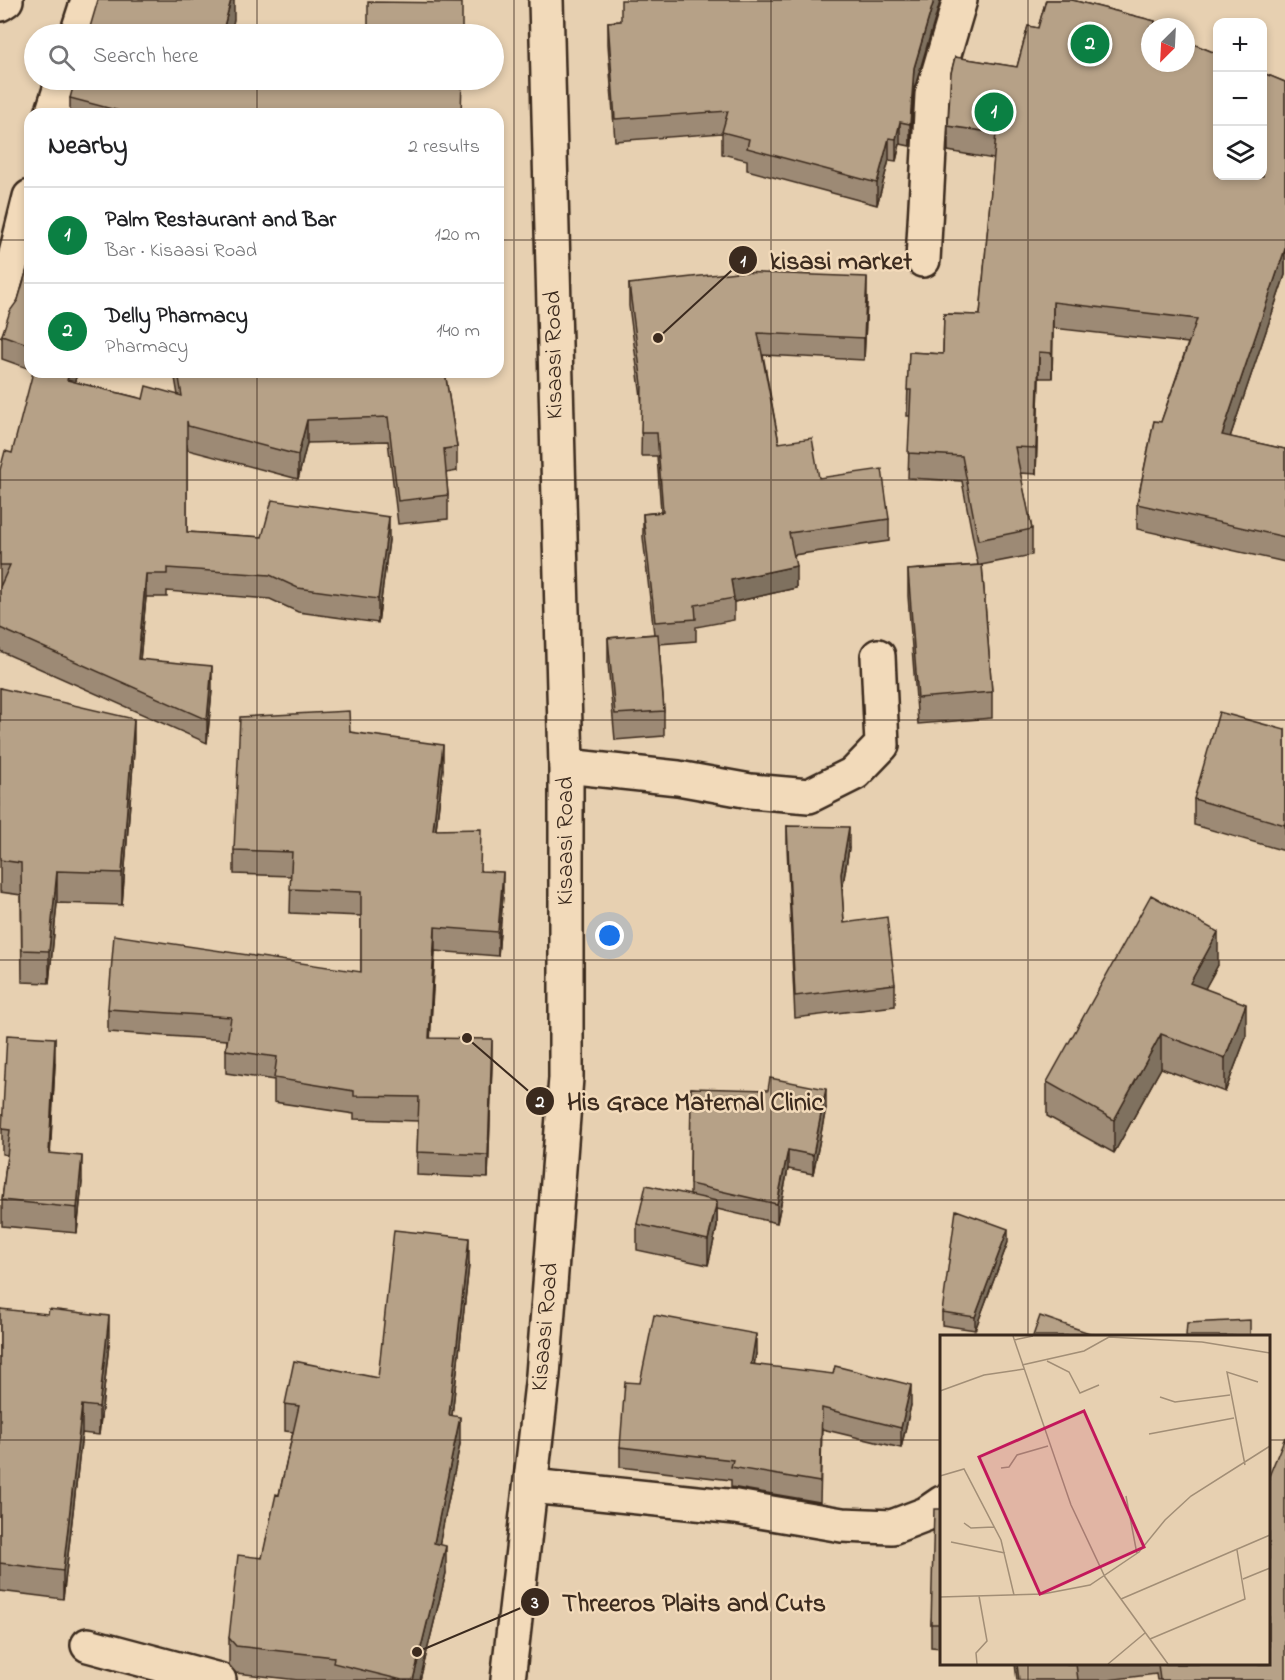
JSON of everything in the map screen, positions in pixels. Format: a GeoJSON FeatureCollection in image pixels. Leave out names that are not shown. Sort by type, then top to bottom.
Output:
{"type":"FeatureCollection","features":[{"type":"Feature","properties":{"kind":"main road"},"geometry":{"type":"LineString","coordinates":[[0,4],[6,0]]}},
{"type":"Feature","properties":{"kind":"main road"},"geometry":{"type":"LineString","coordinates":[[80,24],[88,0]]}},
{"type":"Feature","properties":{"kind":"main road","name":"Kisaasi Road"},"geometry":{"type":"LineString","coordinates":[[508,1680],[543,1375],[566,1078],[566,766],[546,0]]}},
{"type":"Feature","properties":{"kind":"main road"},"geometry":{"type":"LineString","coordinates":[[922,260],[932,95],[960,0]]}},
{"type":"Feature","properties":{"kind":"main road"},"geometry":{"type":"LineString","coordinates":[[54,108],[60,90]]}},
{"type":"Feature","properties":{"kind":"main road"},"geometry":{"type":"LineString","coordinates":[[0,319],[24,221]]}},
{"type":"Feature","properties":{"kind":"main road"},"geometry":{"type":"LineString","coordinates":[[566,766],[678,778],[750,791],[809,796],[855,773],[882,745],[878,656]]}},
{"type":"Feature","properties":{"kind":"main road"},"geometry":{"type":"LineString","coordinates":[[531,1486],[736,1507],[852,1526],[892,1527],[926,1515],[940,1504]]}},
{"type":"Feature","properties":{"kind":"main road"},"geometry":{"type":"LineString","coordinates":[[88,1645],[219,1680]]}},
{"type":"Feature","properties":{"kind":"building"},"geometry":{"type":"Polygon","coordinates":[[[98,0],[231,0],[225,24],[91,24],[98,0]]]}},
{"type":"Feature","properties":{"kind":"building"},"geometry":{"type":"Polygon","coordinates":[[[621,0],[934,0],[914,68],[910,124],[900,122],[896,139],[889,138],[877,183],[747,148],[749,139],[722,132],[728,111],[615,119],[608,22],[621,21],[621,0]]]}},
{"type":"Feature","properties":{"kind":"building"},"geometry":{"type":"Polygon","coordinates":[[[1046,0],[1072,0],[1143,18],[1141,18],[1141,72],[1195,72],[1195,45],[1213,52],[1213,180],[1267,180],[1267,75],[1285,82],[1285,249],[1222,435],[1285,449],[1285,537],[1137,504],[1154,421],[1161,422],[1197,319],[1053,302],[1052,353],[1039,352],[1036,448],[1015,447],[1032,529],[978,540],[962,456],[908,453],[911,390],[907,390],[909,352],[943,354],[944,314],[980,315],[996,133],[948,126],[951,73],[955,57],[1017,67],[1028,26],[1038,28],[1046,0]]]}},
{"type":"Feature","properties":{"kind":"building"},"geometry":{"type":"Polygon","coordinates":[[[368,2],[462,3],[462,24],[368,24],[368,2]]]}},
{"type":"Feature","properties":{"kind":"building"},"geometry":{"type":"Polygon","coordinates":[[[72,90],[462,90],[461,108],[108,108],[70,98],[72,90]]]}},
{"type":"Feature","properties":{"kind":"building"},"geometry":{"type":"Polygon","coordinates":[[[737,272],[867,277],[864,338],[758,333],[779,443],[812,438],[819,478],[882,469],[889,519],[789,533],[796,566],[731,580],[734,598],[695,605],[696,619],[655,622],[643,514],[663,512],[657,433],[641,433],[642,384],[629,284],[737,272]]]}},
{"type":"Feature","properties":{"kind":"building"},"geometry":{"type":"Polygon","coordinates":[[[24,280],[24,343],[2,335],[10,311],[18,300],[24,280]]]}},
{"type":"Feature","properties":{"kind":"building"},"geometry":{"type":"Polygon","coordinates":[[[31,378],[68,378],[67,380],[143,399],[146,386],[182,396],[179,378],[446,378],[457,447],[444,449],[448,495],[398,501],[388,417],[307,420],[298,455],[188,426],[187,421],[187,532],[262,537],[272,500],[389,517],[378,599],[298,588],[270,575],[167,568],[167,574],[146,574],[138,659],[212,666],[207,720],[0,628],[0,587],[10,565],[0,565],[0,470],[5,451],[12,453],[31,378]]]}},
{"type":"Feature","properties":{"kind":"building"},"geometry":{"type":"Polygon","coordinates":[[[982,565],[992,692],[918,698],[908,570],[982,565]]]}},
{"type":"Feature","properties":{"kind":"building"},"geometry":{"type":"Polygon","coordinates":[[[658,634],[664,711],[615,714],[608,638],[658,634]]]}},
{"type":"Feature","properties":{"kind":"building"},"geometry":{"type":"Polygon","coordinates":[[[0,688],[134,719],[122,873],[57,871],[49,951],[22,950],[21,863],[0,860],[0,688]]]}},
{"type":"Feature","properties":{"kind":"building"},"geometry":{"type":"Polygon","coordinates":[[[349,711],[350,732],[443,745],[433,830],[481,829],[480,871],[503,872],[498,932],[435,927],[429,1038],[492,1039],[488,1155],[417,1152],[419,1097],[354,1096],[354,1091],[274,1078],[277,1057],[226,1050],[231,1017],[108,1009],[114,935],[361,972],[361,892],[290,889],[292,852],[234,850],[240,717],[349,711]]]}},
{"type":"Feature","properties":{"kind":"building"},"geometry":{"type":"Polygon","coordinates":[[[1219,712],[1285,730],[1285,825],[1194,799],[1219,712]]]}},
{"type":"Feature","properties":{"kind":"building"},"geometry":{"type":"Polygon","coordinates":[[[787,826],[849,827],[841,874],[844,923],[887,917],[895,984],[795,996],[787,826]]]}},
{"type":"Feature","properties":{"kind":"building"},"geometry":{"type":"Polygon","coordinates":[[[1151,895],[1218,932],[1190,983],[1246,1004],[1225,1058],[1161,1034],[1114,1120],[1047,1082],[1151,895]]]}},
{"type":"Feature","properties":{"kind":"building"},"geometry":{"type":"Polygon","coordinates":[[[7,1035],[55,1038],[49,1153],[82,1156],[77,1208],[2,1200],[10,1130],[2,1129],[7,1035]]]}},
{"type":"Feature","properties":{"kind":"building"},"geometry":{"type":"Polygon","coordinates":[[[770,1078],[826,1089],[813,1155],[788,1150],[777,1204],[690,1184],[691,1088],[768,1090],[770,1078]]]}},
{"type":"Feature","properties":{"kind":"building"},"geometry":{"type":"Polygon","coordinates":[[[646,1185],[717,1201],[708,1240],[637,1224],[646,1185]]]}},
{"type":"Feature","properties":{"kind":"building"},"geometry":{"type":"Polygon","coordinates":[[[956,1210],[1008,1229],[975,1317],[942,1312],[956,1210]]]}},
{"type":"Feature","properties":{"kind":"building"},"geometry":{"type":"Polygon","coordinates":[[[394,1230],[469,1238],[449,1415],[460,1417],[434,1543],[446,1546],[413,1680],[402,1680],[333,1663],[334,1657],[236,1646],[229,1638],[238,1555],[262,1558],[276,1494],[279,1495],[299,1406],[285,1404],[294,1361],[378,1378],[394,1230]]]}},
{"type":"Feature","properties":{"kind":"building"},"geometry":{"type":"Polygon","coordinates":[[[0,1309],[48,1314],[49,1309],[109,1316],[99,1407],[82,1405],[63,1571],[0,1563],[0,1309]]]}},
{"type":"Feature","properties":{"kind":"building"},"geometry":{"type":"Polygon","coordinates":[[[654,1315],[756,1334],[751,1364],[833,1374],[835,1366],[911,1385],[901,1428],[822,1408],[820,1482],[731,1467],[733,1460],[620,1447],[625,1382],[640,1383],[654,1315]]]}},
{"type":"Feature","properties":{"kind":"building"},"geometry":{"type":"Polygon","coordinates":[[[1040,1316],[1095,1335],[1033,1335],[1040,1316]]]}},
{"type":"Feature","properties":{"kind":"building"},"geometry":{"type":"Polygon","coordinates":[[[1250,1320],[1250,1335],[1186,1335],[1187,1323],[1250,1320]]]}},
{"type":"Feature","properties":{"kind":"building"},"geometry":{"type":"Polygon","coordinates":[[[1285,1437],[1285,1680],[1160,1680],[1158,1665],[1270,1665],[1270,1474],[1285,1437]]]}},
{"type":"Feature","properties":{"kind":"building"},"geometry":{"type":"Polygon","coordinates":[[[934,1509],[940,1509],[940,1624],[931,1624],[934,1509]]]}},
{"type":"Feature","properties":{"kind":"building"},"geometry":{"type":"Polygon","coordinates":[[[1017,1665],[1076,1665],[1078,1680],[1019,1680],[1017,1665]]]}},
{"type":"Feature","properties":{"kind":"place","name":"Delly Pharmacy"},"geometry":{"type":"Point","coordinates":[1090,44]}},
{"type":"Feature","properties":{"kind":"place","name":"Palm Restaurant and Bar"},"geometry":{"type":"Point","coordinates":[994,112]}},
{"type":"Feature","properties":{"kind":"place","name":"kisasi market"},"geometry":{"type":"Point","coordinates":[658,338]}},
{"type":"Feature","properties":{"kind":"place","name":"His Grace Maternal Clinic"},"geometry":{"type":"Point","coordinates":[467,1038]}},
{"type":"Feature","properties":{"kind":"place","name":"Threeros Plaits and Cuts"},"geometry":{"type":"Point","coordinates":[417,1652]}}]}
